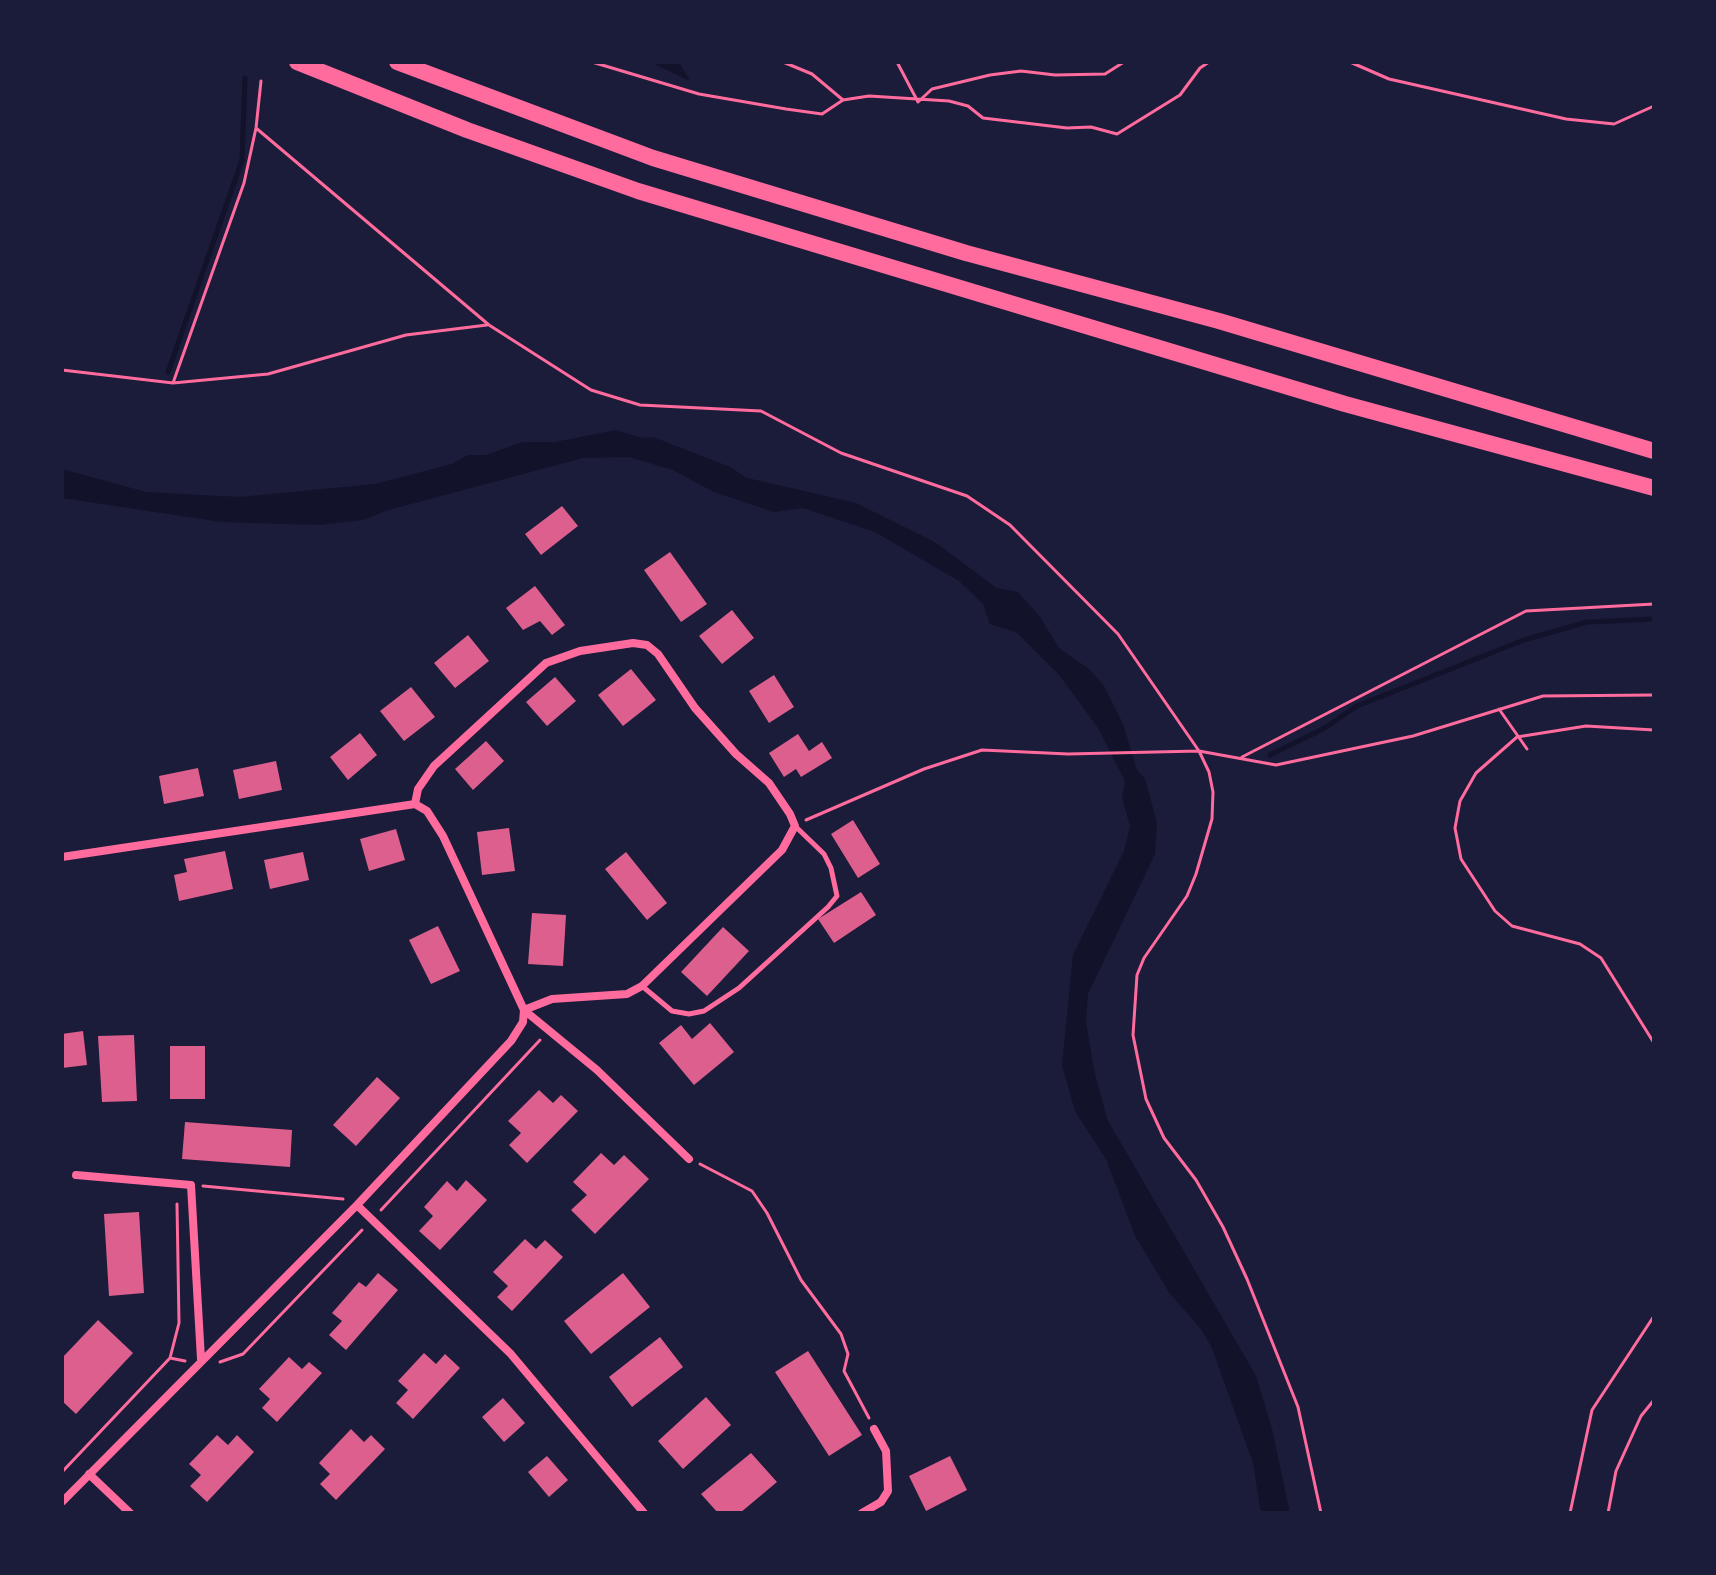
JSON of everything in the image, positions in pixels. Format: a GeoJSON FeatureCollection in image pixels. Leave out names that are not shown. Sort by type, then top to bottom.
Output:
{"type":"FeatureCollection","features":[{"type":"Feature","properties":{"kind":"highway"},"geometry":{"type":"LineString","coordinates":[[297,62],[467,130],[653,196],[1345,404],[1654,488]]}},
{"type":"Feature","properties":{"kind":"highway"},"geometry":{"type":"LineString","coordinates":[[397,62],[668,162],[966,253],[1219,321],[1654,451]]}},
{"type":"Feature","properties":{"kind":"street"},"geometry":{"type":"LineString","coordinates":[[415,804],[418,789],[434,766],[546,663],[570,653],[633,643],[647,645],[658,654],[695,708],[736,754],[769,783],[795,826],[782,850],[642,986],[627,994],[552,999],[524,1010]]}},
{"type":"Feature","properties":{"kind":"street"},"geometry":{"type":"LineString","coordinates":[[62,857],[415,804],[427,811],[443,836],[524,1010],[597,1070],[689,1159]]}},
{"type":"Feature","properties":{"kind":"street"},"geometry":{"type":"LineString","coordinates":[[62,1502],[357,1205],[511,1041],[523,1022],[524,1010]]}},
{"type":"Feature","properties":{"kind":"street"},"geometry":{"type":"LineString","coordinates":[[76,1175],[191,1185],[201,1359]]}},
{"type":"Feature","properties":{"kind":"street"},"geometry":{"type":"LineString","coordinates":[[357,1205],[510,1353],[644,1513]]}},
{"type":"Feature","properties":{"kind":"street"},"geometry":{"type":"LineString","coordinates":[[862,1513],[881,1502],[888,1491],[886,1451],[874,1429]]}},
{"type":"Feature","properties":{"kind":"street"},"geometry":{"type":"LineString","coordinates":[[89,1474],[130,1513]]}},
{"type":"Feature","properties":{"kind":"lane"},"geometry":{"type":"LineString","coordinates":[[642,986],[672,1011],[689,1014],[704,1011],[739,988],[828,907],[837,896],[837,883],[831,868],[824,854],[795,826]]}},
{"type":"Feature","properties":{"kind":"path"},"geometry":{"type":"LineString","coordinates":[[592,62],[699,94],[822,114],[843,100],[869,96],[918,102],[949,101],[968,106],[983,118],[1067,128],[1091,127],[1117,134],[1180,95],[1200,68],[1209,62]]}},
{"type":"Feature","properties":{"kind":"path"},"geometry":{"type":"LineString","coordinates":[[783,62],[812,74],[843,100]]}},
{"type":"Feature","properties":{"kind":"path"},"geometry":{"type":"LineString","coordinates":[[897,62],[918,102]]}},
{"type":"Feature","properties":{"kind":"path"},"geometry":{"type":"LineString","coordinates":[[918,102],[932,89],[990,75],[1021,71],[1055,75],[1105,74],[1124,62]]}},
{"type":"Feature","properties":{"kind":"path"},"geometry":{"type":"LineString","coordinates":[[1350,62],[1389,79],[1566,119],[1614,124],[1654,106]]}},
{"type":"Feature","properties":{"kind":"path"},"geometry":{"type":"LineString","coordinates":[[173,383],[244,183],[256,128],[261,81]]}},
{"type":"Feature","properties":{"kind":"path"},"geometry":{"type":"LineString","coordinates":[[256,128],[489,325],[591,390],[640,405],[761,411],[841,453],[967,496],[1010,525],[1118,634],[1199,751],[1209,772],[1212,819],[1187,896],[1144,958],[1137,975],[1133,1035],[1152,1118],[1196,1180],[1223,1227],[1291,1388],[1321,1513]]}},
{"type":"Feature","properties":{"kind":"path"},"geometry":{"type":"LineString","coordinates":[[62,370],[173,383],[268,374],[406,335],[489,325]]}},
{"type":"Feature","properties":{"kind":"path"},"geometry":{"type":"LineString","coordinates":[[1239,759],[1526,611],[1654,604]]}},
{"type":"Feature","properties":{"kind":"path"},"geometry":{"type":"LineString","coordinates":[[795,826],[824,810],[961,755],[999,750],[1068,754],[1199,751],[1276,765],[1413,736],[1543,696],[1654,695]]}},
{"type":"Feature","properties":{"kind":"path"},"geometry":{"type":"LineString","coordinates":[[1499,709],[1527,749]]}},
{"type":"Feature","properties":{"kind":"path"},"geometry":{"type":"LineString","coordinates":[[1654,730],[1576,726],[1517,737],[1476,773],[1460,801],[1455,828],[1461,859],[1483,897],[1512,926],[1580,944],[1601,958],[1654,1043]]}},
{"type":"Feature","properties":{"kind":"path"},"geometry":{"type":"LineString","coordinates":[[689,1159],[752,1191],[760,1202],[801,1280],[841,1334],[848,1354],[844,1371],[874,1429]]}},
{"type":"Feature","properties":{"kind":"path"},"geometry":{"type":"LineString","coordinates":[[379,1180],[395,1194]]}},
{"type":"Feature","properties":{"kind":"path"},"geometry":{"type":"LineString","coordinates":[[170,1358],[179,1323],[177,1183]]}},
{"type":"Feature","properties":{"kind":"path"},"geometry":{"type":"LineString","coordinates":[[191,1185],[348,1197]]}},
{"type":"Feature","properties":{"kind":"path"},"geometry":{"type":"LineString","coordinates":[[1570,1513],[1592,1410],[1654,1316]]}},
{"type":"Feature","properties":{"kind":"path"},"geometry":{"type":"LineString","coordinates":[[1608,1513],[1616,1471],[1625,1448],[1641,1416],[1654,1400]]}},
{"type":"Feature","properties":{"kind":"shaded area"},"geometry":{"type":"Polygon","coordinates":[[[650,62],[679,62],[690,81],[650,62]]]}},
{"type":"Feature","properties":{"kind":"shaded area"},"geometry":{"type":"Polygon","coordinates":[[[616,430],[641,438],[653,437],[730,467],[747,478],[856,503],[933,541],[997,588],[1018,592],[1040,617],[1059,648],[1089,669],[1104,686],[1123,724],[1137,770],[1145,779],[1157,823],[1155,854],[1088,994],[1086,1021],[1094,1070],[1107,1119],[1256,1376],[1272,1429],[1290,1513],[1261,1513],[1253,1463],[1212,1348],[1201,1329],[1170,1294],[1135,1236],[1106,1159],[1075,1111],[1062,1065],[1073,955],[1124,851],[1130,826],[1122,798],[1125,781],[1098,728],[1060,676],[1016,632],[990,624],[983,604],[959,581],[875,532],[803,508],[774,512],[714,492],[673,470],[629,457],[583,458],[385,511],[363,520],[319,525],[221,522],[62,498],[62,469],[146,492],[240,497],[375,484],[452,464],[468,455],[486,455],[522,442],[555,442],[616,430]]]}},
{"type":"Feature","properties":{"kind":"building"},"geometry":{"type":"Polygon","coordinates":[[[562,506],[578,526],[541,555],[525,534],[562,506]]]}},
{"type":"Feature","properties":{"kind":"building"},"geometry":{"type":"Polygon","coordinates":[[[670,552],[707,604],[681,622],[644,570],[670,552]]]}},
{"type":"Feature","properties":{"kind":"building"},"geometry":{"type":"Polygon","coordinates":[[[535,586],[565,625],[552,635],[540,621],[523,630],[506,608],[535,586]]]}},
{"type":"Feature","properties":{"kind":"building"},"geometry":{"type":"Polygon","coordinates":[[[732,610],[754,638],[722,664],[699,636],[732,610]]]}},
{"type":"Feature","properties":{"kind":"building"},"geometry":{"type":"Polygon","coordinates":[[[468,635],[489,661],[455,688],[434,663],[468,635]]]}},
{"type":"Feature","properties":{"kind":"building"},"geometry":{"type":"Polygon","coordinates":[[[631,669],[656,700],[623,726],[598,695],[631,669]]]}},
{"type":"Feature","properties":{"kind":"building"},"geometry":{"type":"Polygon","coordinates":[[[774,675],[794,707],[769,723],[749,691],[774,675]]]}},
{"type":"Feature","properties":{"kind":"building"},"geometry":{"type":"Polygon","coordinates":[[[555,677],[576,701],[547,726],[526,702],[555,677]]]}},
{"type":"Feature","properties":{"kind":"building"},"geometry":{"type":"Polygon","coordinates":[[[411,687],[435,717],[404,741],[380,711],[411,687]]]}},
{"type":"Feature","properties":{"kind":"building"},"geometry":{"type":"Polygon","coordinates":[[[360,733],[377,755],[348,780],[330,757],[360,733]]]}},
{"type":"Feature","properties":{"kind":"building"},"geometry":{"type":"Polygon","coordinates":[[[798,734],[809,751],[822,742],[832,758],[801,777],[796,769],[784,777],[769,753],[798,734]]]}},
{"type":"Feature","properties":{"kind":"building"},"geometry":{"type":"Polygon","coordinates":[[[486,741],[504,761],[473,790],[455,769],[486,741]]]}},
{"type":"Feature","properties":{"kind":"building"},"geometry":{"type":"Polygon","coordinates":[[[276,761],[282,790],[239,799],[233,770],[276,761]]]}},
{"type":"Feature","properties":{"kind":"building"},"geometry":{"type":"Polygon","coordinates":[[[198,768],[204,796],[164,804],[159,776],[198,768]]]}},
{"type":"Feature","properties":{"kind":"building"},"geometry":{"type":"Polygon","coordinates":[[[853,820],[880,864],[858,878],[831,834],[853,820]]]}},
{"type":"Feature","properties":{"kind":"building"},"geometry":{"type":"Polygon","coordinates":[[[509,828],[515,871],[482,875],[477,832],[509,828]]]}},
{"type":"Feature","properties":{"kind":"building"},"geometry":{"type":"Polygon","coordinates":[[[396,829],[405,860],[369,871],[360,839],[396,829]]]}},
{"type":"Feature","properties":{"kind":"building"},"geometry":{"type":"Polygon","coordinates":[[[225,851],[233,889],[179,901],[174,875],[187,872],[184,859],[225,851]]]}},
{"type":"Feature","properties":{"kind":"building"},"geometry":{"type":"Polygon","coordinates":[[[303,852],[309,880],[270,889],[264,860],[303,852]]]}},
{"type":"Feature","properties":{"kind":"building"},"geometry":{"type":"Polygon","coordinates":[[[626,852],[667,903],[647,920],[605,869],[626,852]]]}},
{"type":"Feature","properties":{"kind":"building"},"geometry":{"type":"Polygon","coordinates":[[[861,892],[876,915],[834,943],[818,919],[861,892]]]}},
{"type":"Feature","properties":{"kind":"building"},"geometry":{"type":"Polygon","coordinates":[[[532,913],[566,915],[563,966],[528,964],[532,913]]]}},
{"type":"Feature","properties":{"kind":"building"},"geometry":{"type":"Polygon","coordinates":[[[438,926],[460,971],[431,984],[409,940],[438,926]]]}},
{"type":"Feature","properties":{"kind":"building"},"geometry":{"type":"Polygon","coordinates":[[[723,927],[749,951],[707,996],[681,972],[723,927]]]}},
{"type":"Feature","properties":{"kind":"building"},"geometry":{"type":"Polygon","coordinates":[[[710,1023],[734,1052],[694,1085],[659,1043],[681,1025],[692,1039],[710,1023]]]}},
{"type":"Feature","properties":{"kind":"building"},"geometry":{"type":"Polygon","coordinates":[[[83,1031],[87,1065],[62,1068],[62,1034],[83,1031]]]}},
{"type":"Feature","properties":{"kind":"building"},"geometry":{"type":"Polygon","coordinates":[[[134,1035],[137,1101],[102,1102],[98,1036],[134,1035]]]}},
{"type":"Feature","properties":{"kind":"building"},"geometry":{"type":"Polygon","coordinates":[[[170,1046],[205,1046],[205,1099],[170,1099],[170,1046]]]}},
{"type":"Feature","properties":{"kind":"building"},"geometry":{"type":"Polygon","coordinates":[[[377,1077],[400,1098],[356,1146],[333,1125],[377,1077]]]}},
{"type":"Feature","properties":{"kind":"building"},"geometry":{"type":"Polygon","coordinates":[[[539,1090],[553,1103],[561,1095],[578,1111],[527,1163],[509,1145],[521,1133],[508,1121],[539,1090]]]}},
{"type":"Feature","properties":{"kind":"building"},"geometry":{"type":"Polygon","coordinates":[[[185,1122],[292,1130],[290,1167],[182,1159],[185,1122]]]}},
{"type":"Feature","properties":{"kind":"building"},"geometry":{"type":"Polygon","coordinates":[[[601,1153],[614,1165],[624,1155],[649,1179],[595,1234],[571,1210],[587,1195],[573,1182],[601,1153]]]}},
{"type":"Feature","properties":{"kind":"building"},"geometry":{"type":"Polygon","coordinates":[[[466,1180],[487,1200],[440,1250],[419,1231],[433,1216],[424,1207],[447,1181],[457,1191],[466,1180]]]}},
{"type":"Feature","properties":{"kind":"building"},"geometry":{"type":"Polygon","coordinates":[[[139,1212],[144,1293],[109,1296],[104,1214],[139,1212]]]}},
{"type":"Feature","properties":{"kind":"building"},"geometry":{"type":"Polygon","coordinates":[[[525,1239],[536,1249],[545,1240],[563,1257],[512,1311],[497,1297],[508,1286],[493,1272],[525,1239]]]}},
{"type":"Feature","properties":{"kind":"building"},"geometry":{"type":"Polygon","coordinates":[[[378,1273],[398,1290],[346,1350],[329,1335],[342,1321],[332,1313],[359,1282],[366,1287],[378,1273]]]}},
{"type":"Feature","properties":{"kind":"building"},"geometry":{"type":"Polygon","coordinates":[[[623,1273],[650,1307],[591,1354],[564,1321],[623,1273]]]}},
{"type":"Feature","properties":{"kind":"building"},"geometry":{"type":"Polygon","coordinates":[[[98,1320],[133,1353],[76,1414],[62,1401],[62,1358],[98,1320]]]}},
{"type":"Feature","properties":{"kind":"building"},"geometry":{"type":"Polygon","coordinates":[[[660,1337],[683,1367],[632,1407],[609,1377],[660,1337]]]}},
{"type":"Feature","properties":{"kind":"building"},"geometry":{"type":"Polygon","coordinates":[[[808,1351],[862,1435],[829,1456],[775,1372],[808,1351]]]}},
{"type":"Feature","properties":{"kind":"building"},"geometry":{"type":"Polygon","coordinates":[[[424,1353],[436,1364],[445,1354],[460,1368],[413,1419],[396,1403],[408,1390],[398,1381],[424,1353]]]}},
{"type":"Feature","properties":{"kind":"building"},"geometry":{"type":"Polygon","coordinates":[[[289,1357],[302,1369],[309,1362],[322,1373],[277,1422],[262,1408],[270,1399],[259,1389],[289,1357]]]}},
{"type":"Feature","properties":{"kind":"building"},"geometry":{"type":"Polygon","coordinates":[[[706,1397],[731,1425],[683,1469],[658,1441],[706,1397]]]}},
{"type":"Feature","properties":{"kind":"building"},"geometry":{"type":"Polygon","coordinates":[[[503,1398],[525,1423],[504,1442],[482,1417],[503,1398]]]}},
{"type":"Feature","properties":{"kind":"building"},"geometry":{"type":"Polygon","coordinates":[[[351,1429],[364,1442],[371,1435],[385,1449],[336,1500],[320,1484],[330,1474],[319,1463],[351,1429]]]}},
{"type":"Feature","properties":{"kind":"building"},"geometry":{"type":"Polygon","coordinates":[[[217,1435],[228,1445],[237,1435],[254,1452],[207,1502],[190,1486],[201,1475],[189,1464],[217,1435]]]}},
{"type":"Feature","properties":{"kind":"building"},"geometry":{"type":"Polygon","coordinates":[[[751,1453],[777,1482],[740,1513],[718,1513],[701,1494],[751,1453]]]}},
{"type":"Feature","properties":{"kind":"building"},"geometry":{"type":"Polygon","coordinates":[[[547,1456],[568,1480],[549,1497],[528,1472],[547,1456]]]}},
{"type":"Feature","properties":{"kind":"building"},"geometry":{"type":"Polygon","coordinates":[[[950,1456],[967,1490],[926,1511],[909,1476],[950,1456]]]}},
{"type":"Feature","properties":{"kind":"waterway"},"geometry":{"type":"LineString","coordinates":[[168,372],[242,160],[245,78]]}},
{"type":"Feature","properties":{"kind":"waterway"},"geometry":{"type":"LineString","coordinates":[[1270,755],[1323,729],[1357,706],[1524,640],[1587,622],[1654,619]]}}]}
